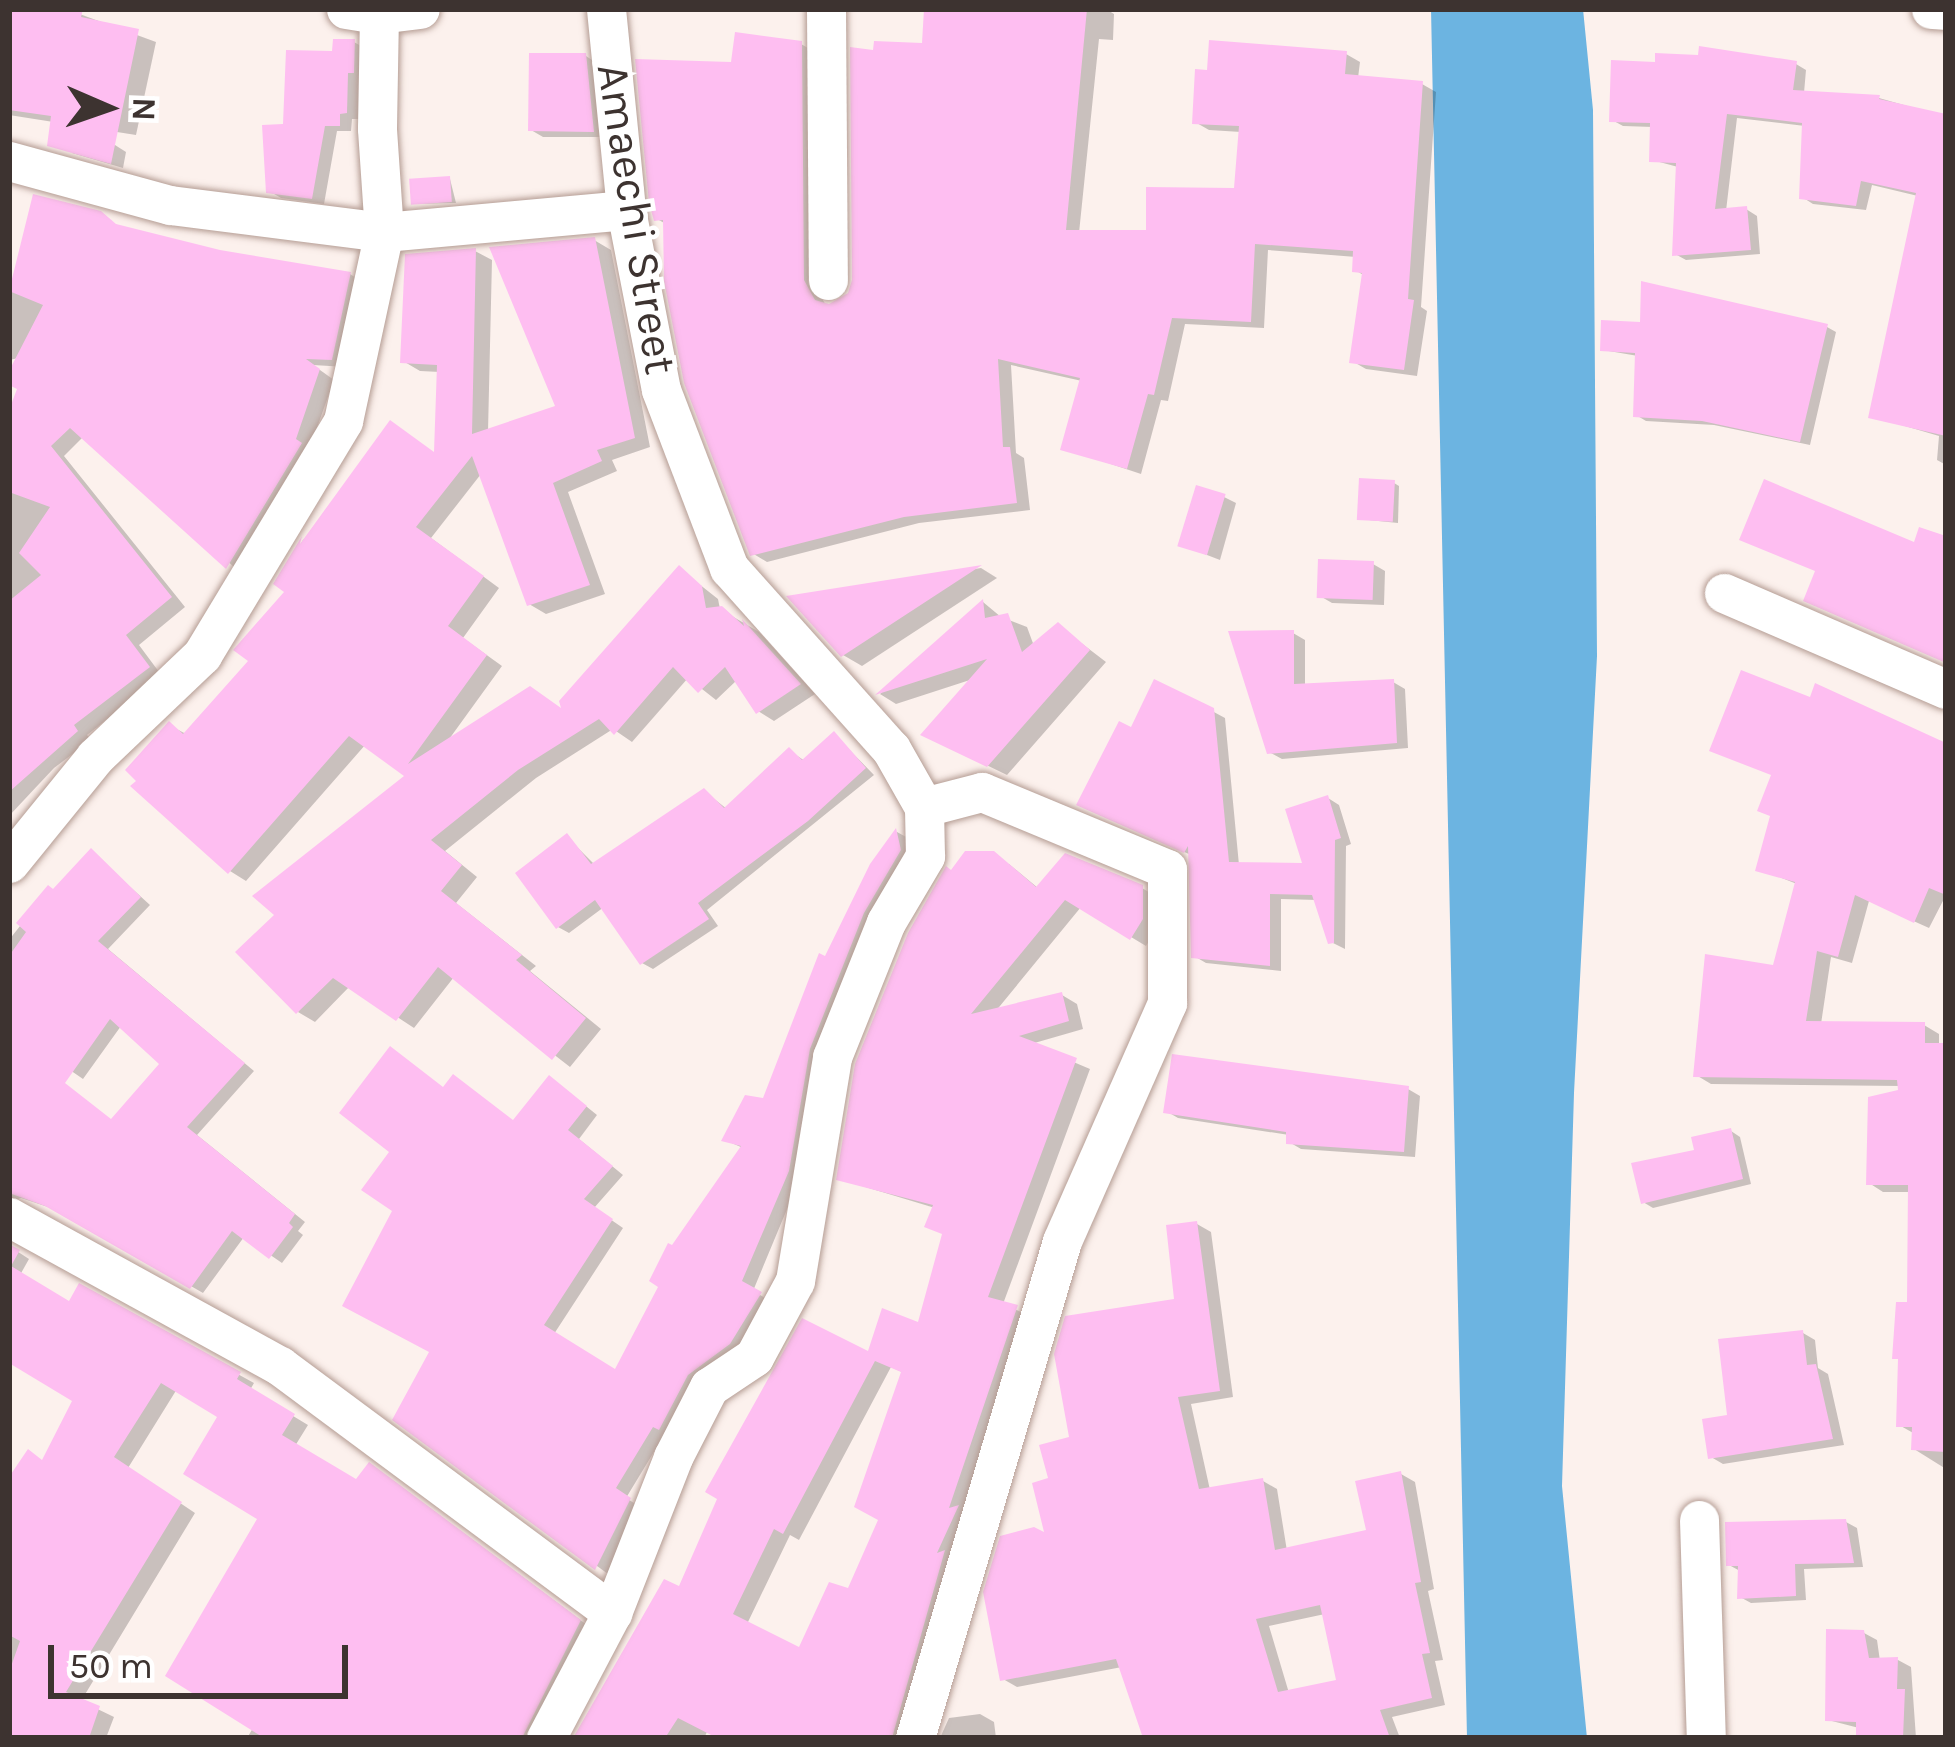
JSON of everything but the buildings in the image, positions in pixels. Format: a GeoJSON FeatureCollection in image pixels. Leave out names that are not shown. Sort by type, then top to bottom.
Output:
{"type":"FeatureCollection","features":[{"type":"Feature","properties":{"kind":"street"},"geometry":{"type":"LineString","coordinates":[[9,863],[95,757],[202,655],[343,421],[384,232],[362,12],[420,9]]}},
{"type":"Feature","properties":{"kind":"street","name":"Amaechi Street"},"geometry":{"type":"LineString","coordinates":[[606,9],[626,210],[661,390],[729,568],[891,749],[924,807]]}},
{"type":"Feature","properties":{"kind":"street"},"geometry":{"type":"LineString","coordinates":[[826,9],[828,280]]}},
{"type":"Feature","properties":{"kind":"street"},"geometry":{"type":"LineString","coordinates":[[1930,9],[1946,10]]}},
{"type":"Feature","properties":{"kind":"street"},"geometry":{"type":"LineString","coordinates":[[9,161],[170,205],[384,232],[626,210]]}},
{"type":"Feature","properties":{"kind":"street"},"geometry":{"type":"LineString","coordinates":[[1724,593],[1946,689]]}},
{"type":"Feature","properties":{"kind":"street"},"geometry":{"type":"LineString","coordinates":[[546,1738],[612,1613],[673,1457],[709,1387],[754,1357],[795,1281],[832,1057],[886,922],[925,856],[924,807],[982,792],[1167,869],[1167,1003],[1062,1241],[915,1738]]}},
{"type":"Feature","properties":{"kind":"street"},"geometry":{"type":"LineString","coordinates":[[9,1216],[280,1366],[612,1613]]}},
{"type":"Feature","properties":{"kind":"street"},"geometry":{"type":"LineString","coordinates":[[1699,1520],[1706,1738]]}},
{"type":"Feature","properties":{"kind":"water"},"geometry":{"type":"Polygon","coordinates":[[[1431,9],[1583,9],[1593,110],[1597,656],[1574,1093],[1562,1486],[1587,1738],[1467,1738],[1431,9]]]}}]}
